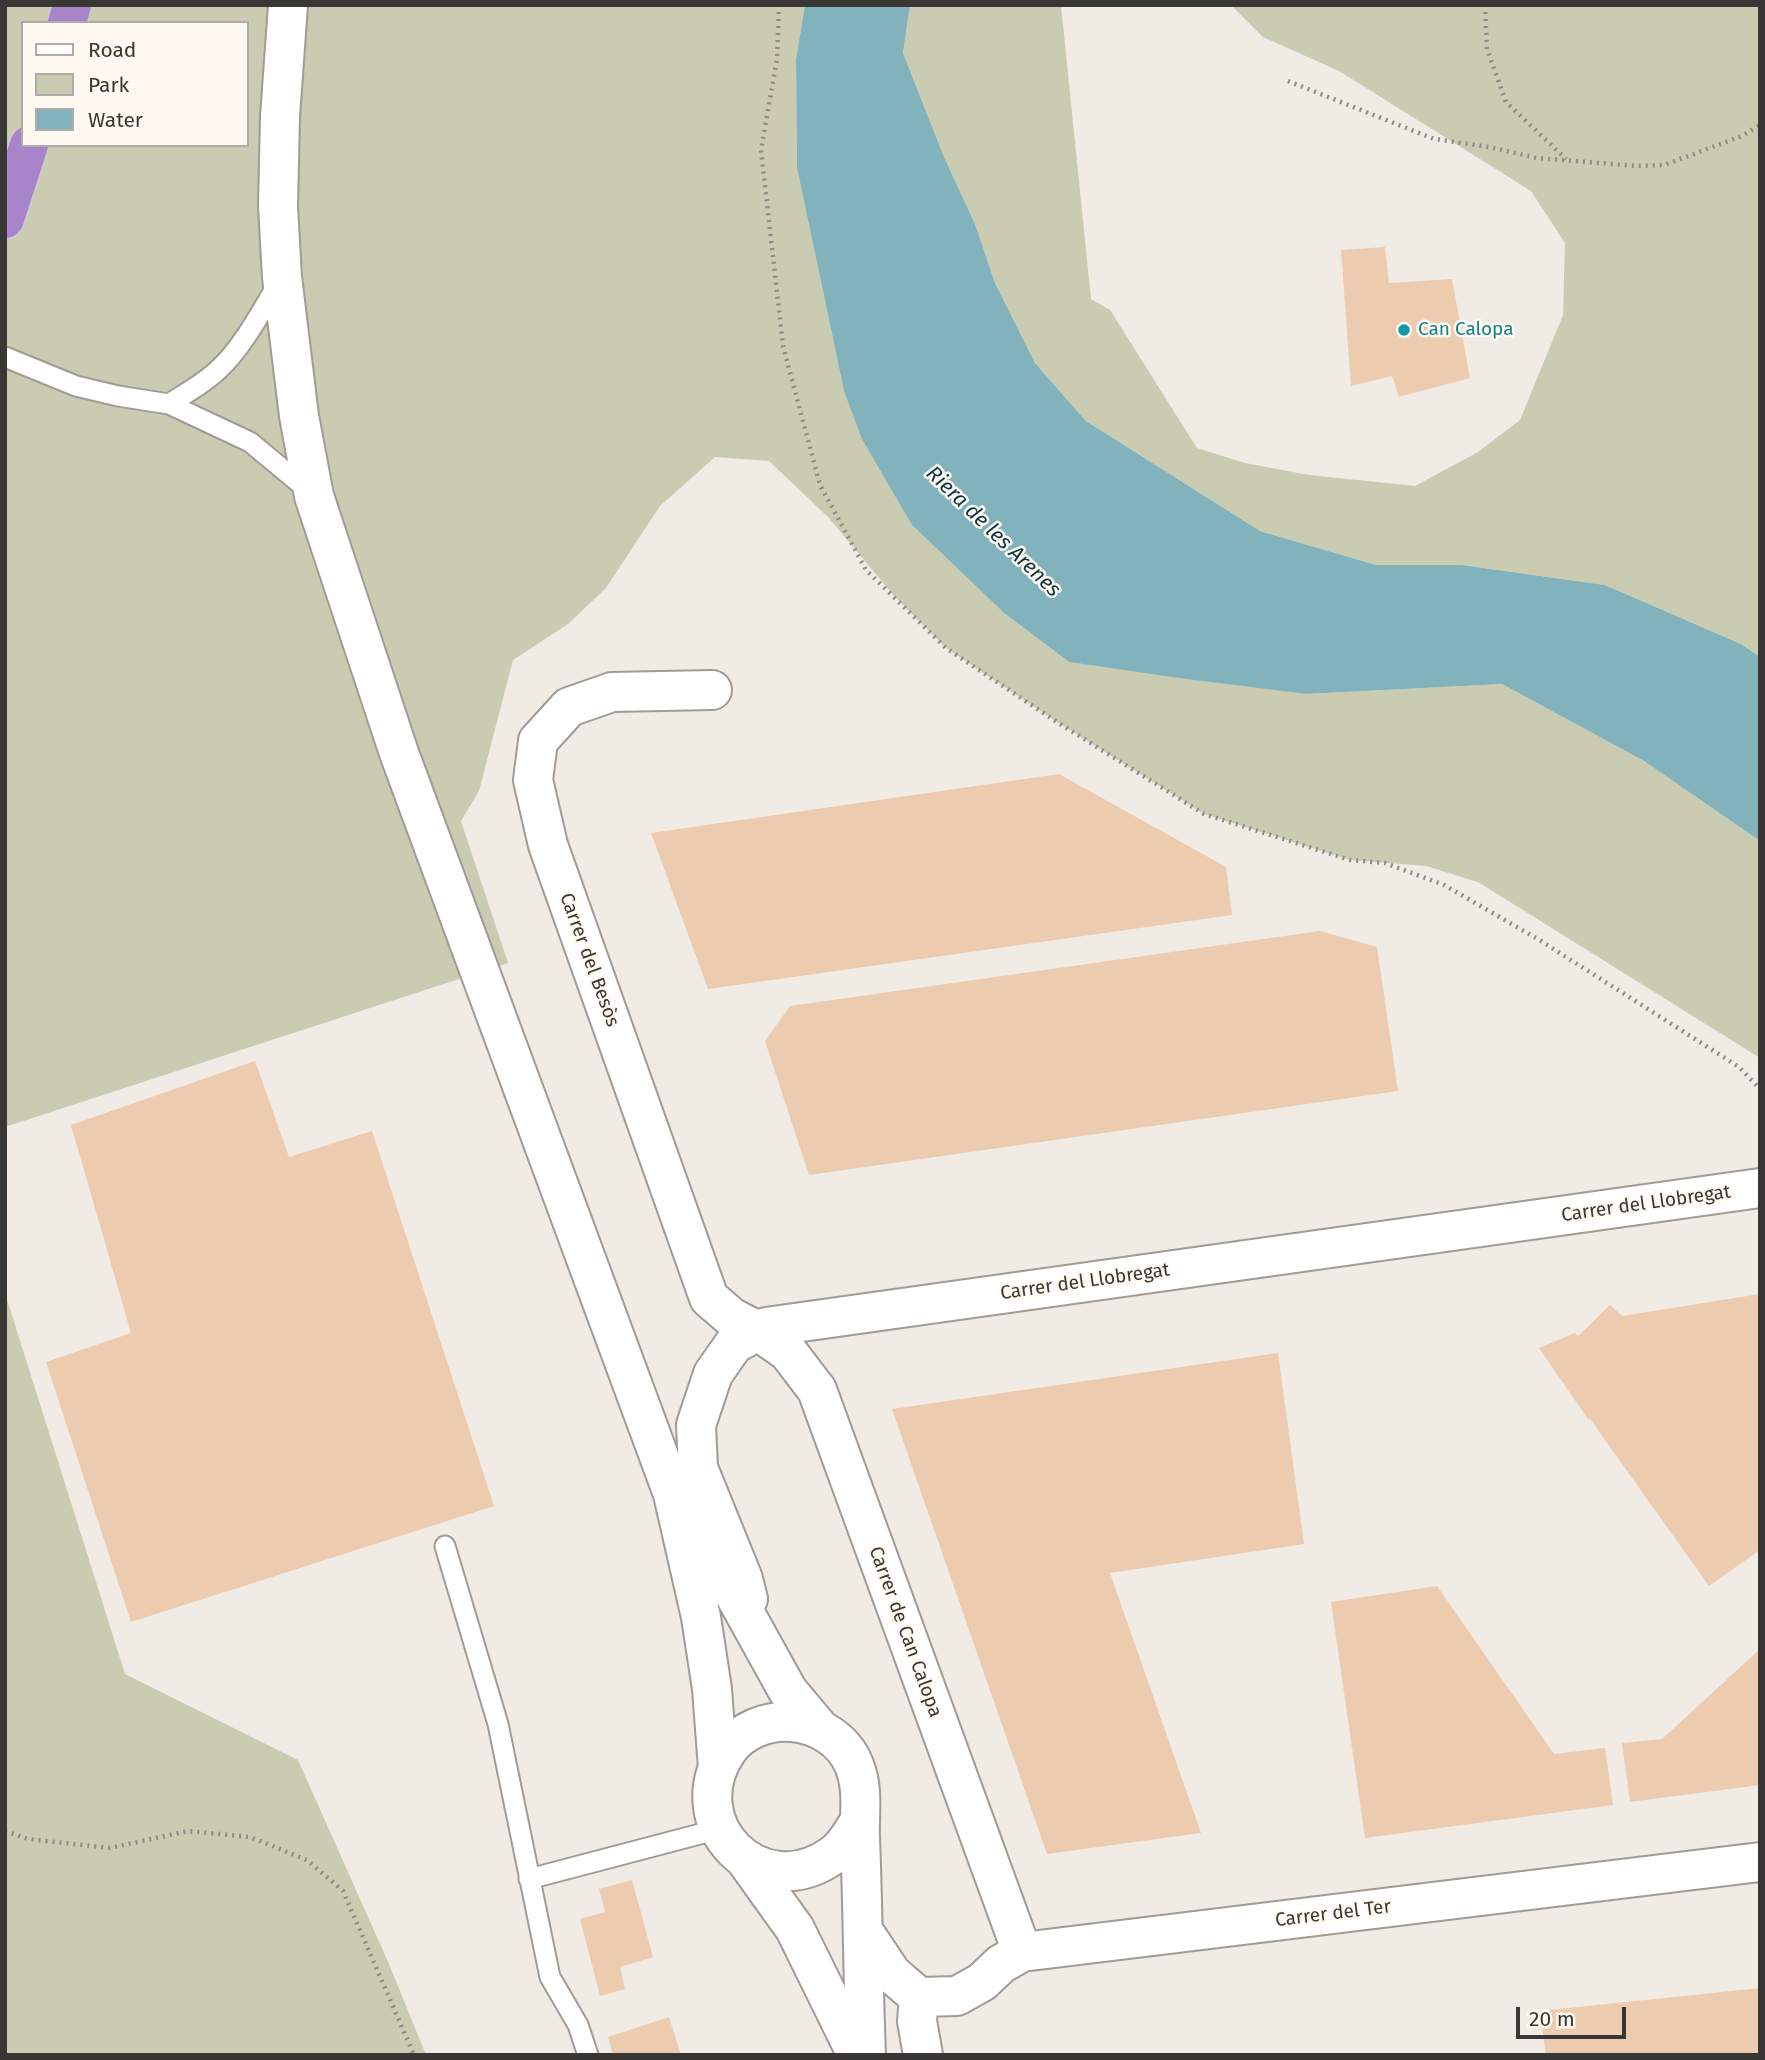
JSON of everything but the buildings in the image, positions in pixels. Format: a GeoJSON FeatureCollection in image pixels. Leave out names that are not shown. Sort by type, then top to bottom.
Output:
{"type":"FeatureCollection","features":[{"type":"Feature","properties":{"kind":"highway"},"geometry":{"type":"LineString","coordinates":[[5,219],[28,147]]}},
{"type":"Feature","properties":{"kind":"street"},"geometry":{"type":"LineString","coordinates":[[288,5],[280,117],[278,206],[282,277],[299,416],[314,496],[399,752],[673,1494],[701,1617],[712,1689],[718,1768]]}},
{"type":"Feature","properties":{"kind":"street","name":"Carrer del Besòs"},"geometry":{"type":"LineString","coordinates":[[712,690],[612,692],[569,707],[538,741],[533,780],[548,845],[709,1298],[731,1317],[758,1331]]}},
{"type":"Feature","properties":{"kind":"street","name":"Carrer del Llobregat"},"geometry":{"type":"LineString","coordinates":[[761,1647],[743,1579],[698,1468],[696,1425],[713,1374],[734,1344],[766,1327],[1760,1188]]}},
{"type":"Feature","properties":{"kind":"street","name":"Carrer de Can Calopa"},"geometry":{"type":"LineString","coordinates":[[758,1331],[788,1352],[817,1390],[1022,1952]]}},
{"type":"Feature","properties":{"kind":"street"},"geometry":{"type":"LineString","coordinates":[[673,1494],[722,1572],[761,1647],[788,1691],[819,1728],[842,1747],[854,1762],[862,1791],[859,1822],[866,2055]]}},
{"type":"Feature","properties":{"kind":"street"},"geometry":{"type":"LineString","coordinates":[[819,1728],[790,1722],[774,1722],[747,1733],[729,1749],[718,1768],[712,1790],[714,1816],[730,1845],[747,1862],[795,1929],[857,2055]]}},
{"type":"Feature","properties":{"kind":"street"},"geometry":{"type":"LineString","coordinates":[[747,1862],[776,1871],[811,1867],[835,1854],[859,1822]]}},
{"type":"Feature","properties":{"kind":"street","name":"Carrer del Ter"},"geometry":{"type":"LineString","coordinates":[[919,1997],[957,1996],[982,1982],[1000,1964],[1022,1952],[1760,1862]]}},
{"type":"Feature","properties":{"kind":"street"},"geometry":{"type":"LineString","coordinates":[[864,1933],[892,1974],[919,1997],[917,2021],[923,2055]]}},
{"type":"Feature","properties":{"kind":"lane"},"geometry":{"type":"LineString","coordinates":[[169,404],[221,368],[258,318],[282,277]]}},
{"type":"Feature","properties":{"kind":"lane"},"geometry":{"type":"LineString","coordinates":[[5,357],[76,386],[169,404],[250,442],[314,496]]}},
{"type":"Feature","properties":{"kind":"lane"},"geometry":{"type":"LineString","coordinates":[[445,1546],[498,1724],[550,1978],[578,2025],[588,2055]]}},
{"type":"Feature","properties":{"kind":"lane"},"geometry":{"type":"LineString","coordinates":[[529,1879],[719,1829]]}},
{"type":"Feature","properties":{"kind":"path"},"geometry":{"type":"LineString","coordinates":[[779,5],[777,59],[761,150],[783,346],[820,485],[866,570],[946,648],[1057,722],[1204,814],[1350,860],[1385,863],[1444,885],[1541,941],[1739,1067],[1760,1089]]}},
{"type":"Feature","properties":{"kind":"path"},"geometry":{"type":"LineString","coordinates":[[1485,5],[1487,49],[1506,102],[1567,160]]}},
{"type":"Feature","properties":{"kind":"path"},"geometry":{"type":"LineString","coordinates":[[1288,81],[1434,139],[1489,147],[1537,158],[1637,166],[1664,165],[1733,140],[1760,125]]}},
{"type":"Feature","properties":{"kind":"path"},"geometry":{"type":"LineString","coordinates":[[5,1831],[28,1839],[110,1848],[188,1831],[250,1837],[307,1860],[343,1891],[400,2017],[414,2055]]}},
{"type":"Feature","properties":{"kind":"green space"},"geometry":{"type":"Polygon","coordinates":[[[5,5],[805,5],[796,59],[797,168],[844,391],[912,525],[1004,613],[1069,662],[1306,694],[1502,684],[1644,761],[1760,841],[1760,1058],[1478,882],[1426,866],[1350,860],[1204,814],[1057,722],[946,648],[895,597],[828,517],[769,461],[715,457],[660,506],[606,588],[568,624],[513,660],[479,791],[461,821],[508,963],[5,1127],[5,5]]]}},
{"type":"Feature","properties":{"kind":"green space"},"geometry":{"type":"Polygon","coordinates":[[[910,5],[1061,5],[1091,299],[1110,310],[1197,448],[1245,463],[1309,475],[1415,486],[1478,452],[1520,420],[1563,315],[1565,243],[1531,191],[1339,71],[1263,37],[1231,5],[1760,5],[1760,657],[1741,644],[1605,585],[1463,565],[1376,565],[1260,531],[1086,421],[1035,363],[995,283],[975,224],[944,157],[903,53],[910,5]]]}},
{"type":"Feature","properties":{"kind":"green space"},"geometry":{"type":"Polygon","coordinates":[[[5,1293],[125,1674],[298,1760],[389,1964],[426,2055],[5,2055],[5,1293]]]}},
{"type":"Feature","properties":{"kind":"water","name":"Riera de les Arenes"},"geometry":{"type":"Polygon","coordinates":[[[805,5],[910,5],[903,53],[944,157],[975,224],[995,283],[1035,363],[1086,421],[1260,531],[1376,565],[1462,565],[1605,585],[1741,644],[1760,657],[1760,841],[1644,761],[1502,684],[1306,694],[1179,678],[1069,662],[1004,613],[912,525],[862,439],[844,391],[797,168],[796,59],[805,5]]]}},
{"type":"Feature","properties":{"kind":"place","name":"Can Calopa"},"geometry":{"type":"Point","coordinates":[1404,330]}}]}
